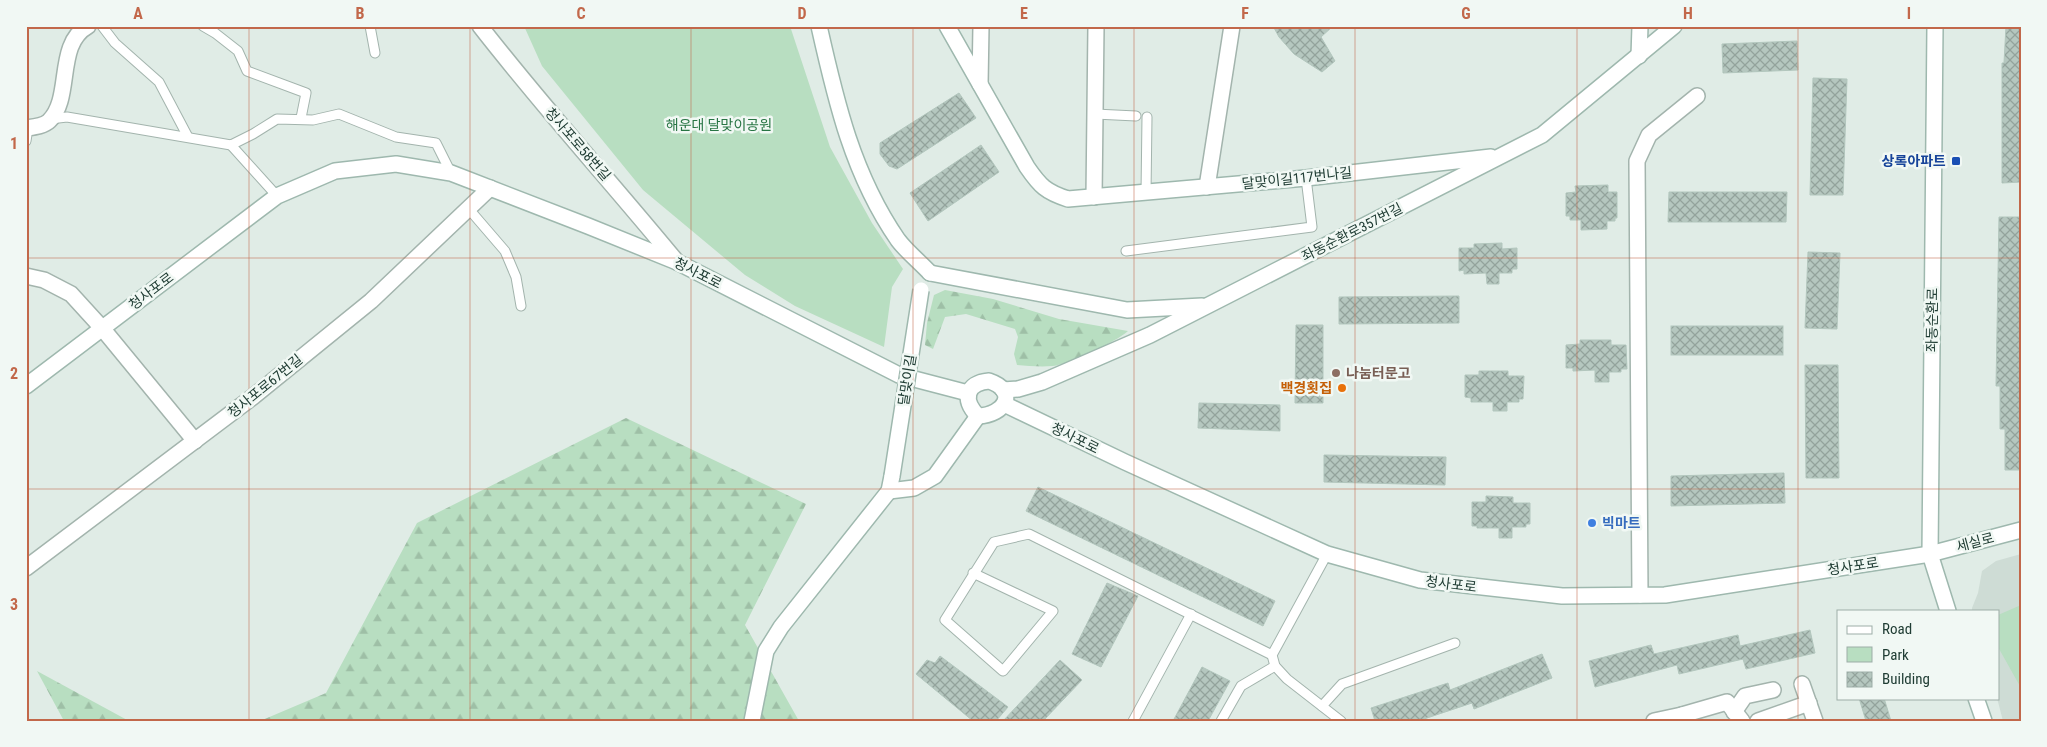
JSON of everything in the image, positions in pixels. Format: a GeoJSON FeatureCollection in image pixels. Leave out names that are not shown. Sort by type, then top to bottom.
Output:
{"type":"FeatureCollection","features":[{"type":"Feature","properties":{"kind":"street"},"geometry":{"type":"LineString","coordinates":[[27,133],[48,123],[57,110],[72,45],[79,31],[88,26]]}},
{"type":"Feature","properties":{"kind":"street","name":"청사포로58번길"},"geometry":{"type":"LineString","coordinates":[[480,26],[529,88],[596,164],[677,262]]}},
{"type":"Feature","properties":{"kind":"street"},"geometry":{"type":"LineString","coordinates":[[819,26],[836,102],[864,183],[899,242],[930,273],[1127,310],[1209,306]]}},
{"type":"Feature","properties":{"kind":"street"},"geometry":{"type":"LineString","coordinates":[[946,26],[980,84]]}},
{"type":"Feature","properties":{"kind":"street"},"geometry":{"type":"LineString","coordinates":[[980,84],[981,26]]}},
{"type":"Feature","properties":{"kind":"street"},"geometry":{"type":"LineString","coordinates":[[1094,197],[1096,26]]}},
{"type":"Feature","properties":{"kind":"street"},"geometry":{"type":"LineString","coordinates":[[1206,187],[1232,26]]}},
{"type":"Feature","properties":{"kind":"street"},"geometry":{"type":"LineString","coordinates":[[1639,56],[1640,26]]}},
{"type":"Feature","properties":{"kind":"street","name":"좌동순환로357번길"},"geometry":{"type":"LineString","coordinates":[[1004,397],[1018,388],[1042,382],[1150,335],[1542,135],[1674,26]]}},
{"type":"Feature","properties":{"kind":"street","name":"좌동순환로"},"geometry":{"type":"LineString","coordinates":[[1935,26],[1930,554],[1948,610]]}},
{"type":"Feature","properties":{"kind":"street","name":"달맞이길117번나길"},"geometry":{"type":"LineString","coordinates":[[980,84],[1027,168],[1037,181],[1052,194],[1068,199],[1306,178],[1499,156]]}},
{"type":"Feature","properties":{"kind":"street"},"geometry":{"type":"LineString","coordinates":[[1640,595],[1638,161],[1649,135],[1697,96]]}},
{"type":"Feature","properties":{"kind":"street","name":"청사포로"},"geometry":{"type":"LineString","coordinates":[[26,386],[277,196],[335,171],[396,164],[451,173],[677,262],[899,375],[968,393]]}},
{"type":"Feature","properties":{"kind":"street","name":"청사포로67번길"},"geometry":{"type":"LineString","coordinates":[[26,568],[254,396],[371,301],[490,188]]}},
{"type":"Feature","properties":{"kind":"street","name":"달맞이길"},"geometry":{"type":"LineString","coordinates":[[752,721],[766,652],[780,627],[889,491],[920,290],[930,273]]}},
{"type":"Feature","properties":{"kind":"street"},"geometry":{"type":"LineString","coordinates":[[26,276],[44,280],[71,294],[102,328],[195,441]]}},
{"type":"Feature","properties":{"kind":"street"},"geometry":{"type":"LineString","coordinates":[[889,491],[914,488],[936,476],[978,416],[993,414],[1004,397],[998,384],[989,380],[979,382],[968,393],[971,410],[978,416]]}},
{"type":"Feature","properties":{"kind":"street","name":"청사포로"},"geometry":{"type":"LineString","coordinates":[[1004,397],[1125,462],[1327,554],[1420,580],[1562,596],[1665,595],[1930,554]]}},
{"type":"Feature","properties":{"kind":"street","name":"세실로"},"geometry":{"type":"LineString","coordinates":[[1930,554],[2021,530]]}},
{"type":"Feature","properties":{"kind":"street"},"geometry":{"type":"LineString","coordinates":[[1802,684],[1815,721]]}},
{"type":"Feature","properties":{"kind":"street"},"geometry":{"type":"LineString","coordinates":[[1738,716],[1746,696],[1773,690]]}},
{"type":"Feature","properties":{"kind":"street"},"geometry":{"type":"LineString","coordinates":[[1977,700],[1984,721]]}},
{"type":"Feature","properties":{"kind":"street"},"geometry":{"type":"LineString","coordinates":[[1654,721],[1683,718],[1727,702],[1738,716]]}},
{"type":"Feature","properties":{"kind":"street"},"geometry":{"type":"LineString","coordinates":[[1758,721],[1780,717],[1809,703]]}},
{"type":"Feature","properties":{"kind":"lane"},"geometry":{"type":"LineString","coordinates":[[102,26],[115,43],[159,82],[188,137]]}},
{"type":"Feature","properties":{"kind":"lane"},"geometry":{"type":"LineString","coordinates":[[203,26],[238,51],[247,71],[306,93],[301,118]]}},
{"type":"Feature","properties":{"kind":"lane"},"geometry":{"type":"LineString","coordinates":[[370,26],[375,53]]}},
{"type":"Feature","properties":{"kind":"lane"},"geometry":{"type":"LineString","coordinates":[[50,119],[68,117],[231,145],[277,119],[301,118],[313,120],[339,114],[396,136],[436,144],[451,173]]}},
{"type":"Feature","properties":{"kind":"lane"},"geometry":{"type":"LineString","coordinates":[[1095,114],[1136,116]]}},
{"type":"Feature","properties":{"kind":"lane"},"geometry":{"type":"LineString","coordinates":[[1146,193],[1147,117]]}},
{"type":"Feature","properties":{"kind":"lane"},"geometry":{"type":"LineString","coordinates":[[231,145],[277,196]]}},
{"type":"Feature","properties":{"kind":"lane"},"geometry":{"type":"LineString","coordinates":[[1126,251],[1312,227],[1306,178]]}},
{"type":"Feature","properties":{"kind":"lane"},"geometry":{"type":"LineString","coordinates":[[468,208],[505,251],[516,277],[521,306]]}},
{"type":"Feature","properties":{"kind":"lane"},"geometry":{"type":"LineString","coordinates":[[974,573],[1053,611],[1004,671],[945,620],[974,573],[994,542],[1029,534],[1272,655]]}},
{"type":"Feature","properties":{"kind":"lane"},"geometry":{"type":"LineString","coordinates":[[1327,554],[1272,655],[1275,666],[1287,678],[1341,721]]}},
{"type":"Feature","properties":{"kind":"lane"},"geometry":{"type":"LineString","coordinates":[[1133,721],[1191,614]]}},
{"type":"Feature","properties":{"kind":"lane"},"geometry":{"type":"LineString","coordinates":[[1322,706],[1342,684],[1454,642]]}},
{"type":"Feature","properties":{"kind":"lane"},"geometry":{"type":"LineString","coordinates":[[1221,721],[1241,686],[1275,666]]}},
{"type":"Feature","properties":{"kind":"shaded area"},"geometry":{"type":"Polygon","coordinates":[[[2021,554],[2021,721],[2003,721],[1998,700],[2000,700],[2000,610],[1972,610],[1978,593],[1982,571],[1996,561],[2021,554]]]}},
{"type":"Feature","properties":{"kind":"green space","name":"해운대 달맞이공원"},"geometry":{"type":"Polygon","coordinates":[[[524,26],[790,26],[830,147],[872,223],[903,269],[892,287],[884,347],[795,306],[745,275],[643,190],[542,66],[524,26]]]}},
{"type":"Feature","properties":{"kind":"green space"},"geometry":{"type":"Polygon","coordinates":[[[945,290],[993,299],[1059,319],[1128,331],[1081,357],[1060,364],[1053,366],[1017,365],[1014,354],[1018,337],[1015,329],[966,314],[945,317],[933,349],[925,345],[927,323],[934,295],[945,290]]]}},
{"type":"Feature","properties":{"kind":"green space"},"geometry":{"type":"Polygon","coordinates":[[[626,418],[806,504],[745,625],[799,721],[260,721],[326,693],[417,523],[626,418]]]}},
{"type":"Feature","properties":{"kind":"green space"},"geometry":{"type":"Polygon","coordinates":[[[2021,605],[2021,688],[2000,651],[2000,614],[2021,605]]]}},
{"type":"Feature","properties":{"kind":"green space"},"geometry":{"type":"Polygon","coordinates":[[[37,671],[129,721],[64,721],[37,671]]]}},
{"type":"Feature","properties":{"kind":"building"},"geometry":{"type":"Polygon","coordinates":[[[1273,26],[1333,26],[1321,37],[1335,61],[1322,72],[1294,54],[1279,37],[1273,26]]]}},
{"type":"Feature","properties":{"kind":"building"},"geometry":{"type":"Polygon","coordinates":[[[2006,26],[2021,26],[2021,182],[2002,183],[2002,63],[2004,63],[2006,26]]]}},
{"type":"Feature","properties":{"kind":"building"},"geometry":{"type":"Polygon","coordinates":[[[1797,41],[1798,70],[1723,73],[1722,44],[1797,41]]]}},
{"type":"Feature","properties":{"kind":"building"},"geometry":{"type":"Polygon","coordinates":[[[1813,78],[1847,79],[1843,195],[1810,195],[1813,78]]]}},
{"type":"Feature","properties":{"kind":"building"},"geometry":{"type":"Polygon","coordinates":[[[959,93],[976,118],[897,169],[889,166],[880,154],[880,143],[959,93]]]}},
{"type":"Feature","properties":{"kind":"building"},"geometry":{"type":"Polygon","coordinates":[[[981,145],[999,172],[928,221],[910,193],[981,145]]]}},
{"type":"Feature","properties":{"kind":"building"},"geometry":{"type":"Polygon","coordinates":[[[1608,185],[1608,192],[1617,192],[1617,218],[1615,218],[1615,221],[1607,221],[1607,229],[1581,230],[1581,220],[1570,220],[1570,216],[1566,216],[1566,193],[1576,192],[1575,186],[1608,185]]]}},
{"type":"Feature","properties":{"kind":"building"},"geometry":{"type":"Polygon","coordinates":[[[1669,192],[1787,192],[1786,222],[1668,222],[1669,192]]]}},
{"type":"Feature","properties":{"kind":"building"},"geometry":{"type":"Polygon","coordinates":[[[1999,217],[2021,217],[2021,470],[2005,470],[2005,429],[2000,429],[2000,386],[1996,386],[1999,217]]]}},
{"type":"Feature","properties":{"kind":"building"},"geometry":{"type":"Polygon","coordinates":[[[1502,243],[1502,249],[1517,248],[1517,269],[1512,269],[1512,273],[1499,273],[1499,284],[1487,284],[1486,273],[1464,274],[1464,270],[1459,271],[1459,248],[1474,248],[1474,244],[1502,243]]]}},
{"type":"Feature","properties":{"kind":"building"},"geometry":{"type":"Polygon","coordinates":[[[1808,252],[1840,253],[1837,329],[1805,328],[1808,252]]]}},
{"type":"Feature","properties":{"kind":"building"},"geometry":{"type":"Polygon","coordinates":[[[1459,296],[1459,323],[1339,324],[1339,297],[1459,296]]]}},
{"type":"Feature","properties":{"kind":"building"},"geometry":{"type":"Polygon","coordinates":[[[1296,325],[1323,325],[1323,403],[1295,403],[1296,325]]]}},
{"type":"Feature","properties":{"kind":"building"},"geometry":{"type":"Polygon","coordinates":[[[1671,326],[1783,326],[1783,355],[1671,355],[1671,326]]]}},
{"type":"Feature","properties":{"kind":"building"},"geometry":{"type":"Polygon","coordinates":[[[1580,340],[1611,340],[1611,345],[1626,345],[1627,369],[1621,369],[1621,372],[1609,372],[1609,382],[1595,382],[1595,370],[1573,371],[1573,368],[1566,368],[1566,345],[1580,344],[1580,340]]]}},
{"type":"Feature","properties":{"kind":"building"},"geometry":{"type":"Polygon","coordinates":[[[1805,365],[1838,365],[1839,478],[1806,478],[1805,365]]]}},
{"type":"Feature","properties":{"kind":"building"},"geometry":{"type":"Polygon","coordinates":[[[1479,371],[1508,371],[1508,376],[1524,376],[1523,399],[1519,399],[1519,402],[1507,402],[1507,411],[1493,411],[1493,402],[1471,402],[1471,398],[1465,397],[1465,375],[1479,375],[1479,371]]]}},
{"type":"Feature","properties":{"kind":"building"},"geometry":{"type":"Polygon","coordinates":[[[1199,403],[1280,405],[1280,431],[1198,428],[1199,403]]]}},
{"type":"Feature","properties":{"kind":"building"},"geometry":{"type":"Polygon","coordinates":[[[1324,455],[1446,457],[1445,485],[1324,482],[1324,455]]]}},
{"type":"Feature","properties":{"kind":"building"},"geometry":{"type":"Polygon","coordinates":[[[1784,473],[1785,503],[1671,506],[1671,476],[1784,473]]]}},
{"type":"Feature","properties":{"kind":"building"},"geometry":{"type":"Polygon","coordinates":[[[1038,487],[1275,601],[1263,626],[1026,511],[1038,487]]]}},
{"type":"Feature","properties":{"kind":"building"},"geometry":{"type":"Polygon","coordinates":[[[1486,496],[1513,497],[1513,503],[1530,503],[1530,524],[1526,524],[1526,527],[1512,527],[1512,538],[1499,538],[1499,528],[1477,528],[1477,526],[1472,526],[1472,502],[1486,502],[1486,496]]]}},
{"type":"Feature","properties":{"kind":"building"},"geometry":{"type":"Polygon","coordinates":[[[1107,583],[1138,596],[1101,667],[1072,654],[1107,583]]]}},
{"type":"Feature","properties":{"kind":"building"},"geometry":{"type":"Polygon","coordinates":[[[1810,630],[1815,653],[1746,669],[1743,659],[1679,674],[1677,665],[1595,687],[1589,661],[1651,645],[1654,654],[1738,635],[1740,646],[1810,630]]]}},
{"type":"Feature","properties":{"kind":"building"},"geometry":{"type":"Polygon","coordinates":[[[1542,654],[1552,678],[1474,709],[1472,703],[1418,721],[1375,721],[1371,708],[1448,683],[1450,690],[1542,654]]]}},
{"type":"Feature","properties":{"kind":"building"},"geometry":{"type":"Polygon","coordinates":[[[940,656],[1008,707],[996,721],[973,721],[916,674],[927,660],[935,663],[940,656]]]}},
{"type":"Feature","properties":{"kind":"building"},"geometry":{"type":"Polygon","coordinates":[[[1060,660],[1082,680],[1043,721],[1003,721],[1060,660]]]}},
{"type":"Feature","properties":{"kind":"building"},"geometry":{"type":"Polygon","coordinates":[[[1202,667],[1230,681],[1208,721],[1173,721],[1202,667]]]}},
{"type":"Feature","properties":{"kind":"building"},"geometry":{"type":"Polygon","coordinates":[[[1860,700],[1885,700],[1891,721],[1866,721],[1860,700]]]}},
{"type":"Feature","properties":{"kind":"place","name":"상록아파트"},"geometry":{"type":"Point","coordinates":[1956,161]}},
{"type":"Feature","properties":{"kind":"place","name":"나눔터문고"},"geometry":{"type":"Point","coordinates":[1336,373]}},
{"type":"Feature","properties":{"kind":"place","name":"백경횟집"},"geometry":{"type":"Point","coordinates":[1342,388]}},
{"type":"Feature","properties":{"kind":"place","name":"빅마트"},"geometry":{"type":"Point","coordinates":[1592,523]}}]}
